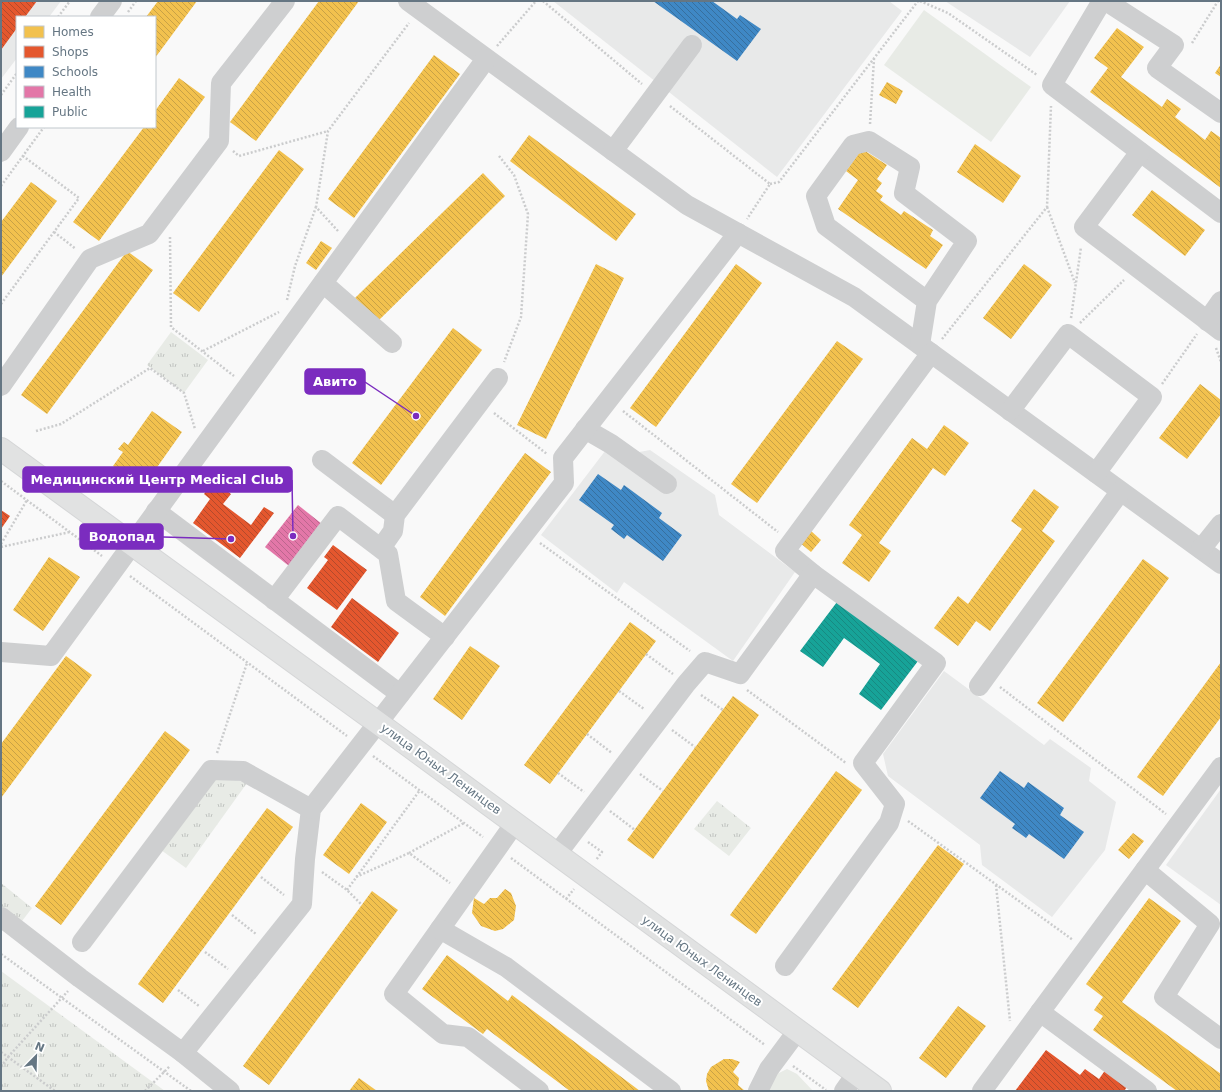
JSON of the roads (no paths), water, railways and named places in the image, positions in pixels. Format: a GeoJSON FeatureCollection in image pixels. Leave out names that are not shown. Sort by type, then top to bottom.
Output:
{"type":"FeatureCollection","features":[{"type":"Feature","properties":{"kind":"main road","name":"улица Юных Ленинцев"},"geometry":{"type":"LineString","coordinates":[[1,449],[880,1091]]}},
{"type":"Feature","properties":{"kind":"street"},"geometry":{"type":"LineString","coordinates":[[101,16],[112,1]]}},
{"type":"Feature","properties":{"kind":"street"},"geometry":{"type":"LineString","coordinates":[[1,386],[90,259],[149,234],[219,141],[221,83],[285,1]]}},
{"type":"Feature","properties":{"kind":"street"},"geometry":{"type":"LineString","coordinates":[[1102,1],[1052,85],[1221,213]]}},
{"type":"Feature","properties":{"kind":"street"},"geometry":{"type":"LineString","coordinates":[[1106,1],[1174,45],[1157,68],[1221,113]]}},
{"type":"Feature","properties":{"kind":"street"},"geometry":{"type":"LineString","coordinates":[[414,5],[687,205],[854,297],[1221,564]]}},
{"type":"Feature","properties":{"kind":"street"},"geometry":{"type":"LineString","coordinates":[[614,151],[692,45]]}},
{"type":"Feature","properties":{"kind":"street"},"geometry":{"type":"LineString","coordinates":[[1,652],[51,656],[131,544],[486,59]]}},
{"type":"Feature","properties":{"kind":"street"},"geometry":{"type":"LineString","coordinates":[[1,152],[18,128]]}},
{"type":"Feature","properties":{"kind":"street"},"geometry":{"type":"LineString","coordinates":[[785,966],[889,823],[895,804],[863,764],[936,663],[785,551],[925,349],[927,301],[967,241],[904,193],[910,167],[869,141],[853,145],[816,196],[826,226],[927,301]]}},
{"type":"Feature","properties":{"kind":"street"},"geometry":{"type":"LineString","coordinates":[[1140,152],[1084,227],[1214,326],[1221,301]]}},
{"type":"Feature","properties":{"kind":"street"},"geometry":{"type":"LineString","coordinates":[[183,1053],[302,904],[304,859],[311,809],[564,483],[563,458],[738,233]]}},
{"type":"Feature","properties":{"kind":"street"},"geometry":{"type":"LineString","coordinates":[[323,283],[392,344]]}},
{"type":"Feature","properties":{"kind":"street"},"geometry":{"type":"LineString","coordinates":[[1010,410],[1068,334],[1152,397],[1096,473]]}},
{"type":"Feature","properties":{"kind":"street"},"geometry":{"type":"LineString","coordinates":[[381,548],[393,532],[395,515],[498,378]]}},
{"type":"Feature","properties":{"kind":"street"},"geometry":{"type":"LineString","coordinates":[[585,429],[611,444],[667,484]]}},
{"type":"Feature","properties":{"kind":"street"},"geometry":{"type":"LineString","coordinates":[[322,460],[395,515]]}},
{"type":"Feature","properties":{"kind":"street"},"geometry":{"type":"LineString","coordinates":[[982,681],[1120,492]]}},
{"type":"Feature","properties":{"kind":"street"},"geometry":{"type":"LineString","coordinates":[[156,511],[400,694]]}},
{"type":"Feature","properties":{"kind":"street"},"geometry":{"type":"LineString","coordinates":[[274,600],[338,516],[388,554],[396,601],[445,637]]}},
{"type":"Feature","properties":{"kind":"street"},"geometry":{"type":"LineString","coordinates":[[1201,549],[1221,524]]}},
{"type":"Feature","properties":{"kind":"street"},"geometry":{"type":"LineString","coordinates":[[557,854],[686,684],[705,662],[740,674],[814,574]]}},
{"type":"Feature","properties":{"kind":"street"},"geometry":{"type":"LineString","coordinates":[[982,1091],[1221,767]]}},
{"type":"Feature","properties":{"kind":"street"},"geometry":{"type":"LineString","coordinates":[[82,942],[211,770],[243,771],[311,809]]}},
{"type":"Feature","properties":{"kind":"street"},"geometry":{"type":"LineString","coordinates":[[515,824],[394,994],[443,1034],[468,1037],[539,1091]]}},
{"type":"Feature","properties":{"kind":"street"},"geometry":{"type":"LineString","coordinates":[[1145,870],[1210,924],[1164,997],[1221,1038]]}},
{"type":"Feature","properties":{"kind":"street"},"geometry":{"type":"LineString","coordinates":[[1,917],[80,978],[183,1053],[230,1091]]}},
{"type":"Feature","properties":{"kind":"street"},"geometry":{"type":"LineString","coordinates":[[440,929],[506,967],[671,1091]]}},
{"type":"Feature","properties":{"kind":"street"},"geometry":{"type":"LineString","coordinates":[[1040,1012],[1147,1091]]}},
{"type":"Feature","properties":{"kind":"street"},"geometry":{"type":"LineString","coordinates":[[758,1091],[769,1069],[798,1030]]}},
{"type":"Feature","properties":{"kind":"street"},"geometry":{"type":"LineString","coordinates":[[844,1091],[856,1074]]}},
{"type":"Feature","properties":{"kind":"place","name":"Авито"},"geometry":{"type":"Point","coordinates":[416,416]}},
{"type":"Feature","properties":{"kind":"place","name":"Медицинский Центр Medical Club"},"geometry":{"type":"Point","coordinates":[293,536]}},
{"type":"Feature","properties":{"kind":"place","name":"Водопад"},"geometry":{"type":"Point","coordinates":[231,539]}}]}
